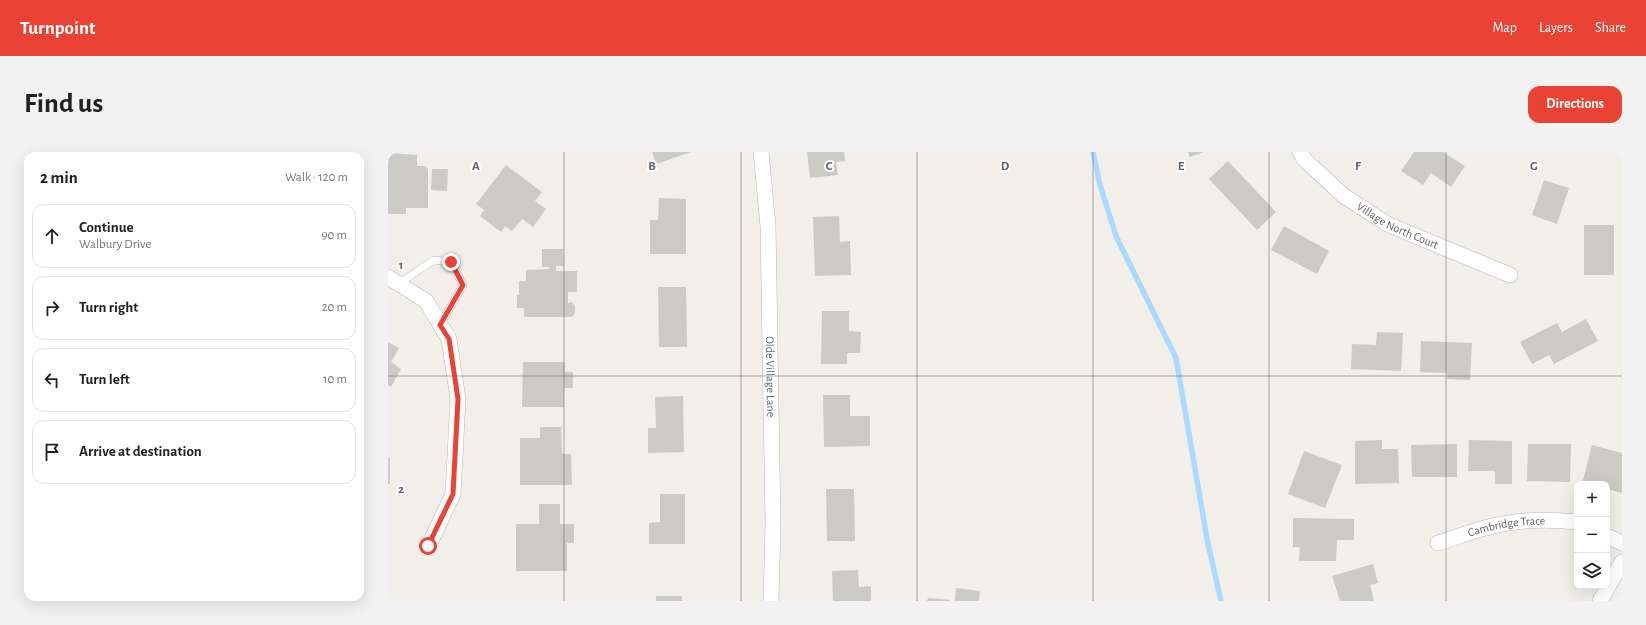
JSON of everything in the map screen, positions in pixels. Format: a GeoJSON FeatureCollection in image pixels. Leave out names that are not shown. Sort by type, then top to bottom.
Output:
{"type":"FeatureCollection","features":[{"type":"Feature","properties":{"kind":"street","name":"Olde Village Lane"},"geometry":{"type":"LineString","coordinates":[[762,152],[768,234],[773,523],[771,601]]}},
{"type":"Feature","properties":{"kind":"street","name":"Village North Court"},"geometry":{"type":"LineString","coordinates":[[1300,152],[1305,160],[1344,196],[1389,225],[1510,275]]}},
{"type":"Feature","properties":{"kind":"street"},"geometry":{"type":"LineString","coordinates":[[393,280],[426,301],[449,339],[458,399],[453,494],[428,546]]}},
{"type":"Feature","properties":{"kind":"street","name":"Cambridge Trace"},"geometry":{"type":"LineString","coordinates":[[1438,543],[1486,527],[1509,523],[1532,521],[1574,522]]}},
{"type":"Feature","properties":{"kind":"street"},"geometry":{"type":"LineString","coordinates":[[1610,537],[1622,543]]}},
{"type":"Feature","properties":{"kind":"street"},"geometry":{"type":"LineString","coordinates":[[1600,601],[1622,562]]}},
{"type":"Feature","properties":{"kind":"lane"},"geometry":{"type":"LineString","coordinates":[[393,280],[434,260],[451,262],[463,285],[440,325]]}},
{"type":"Feature","properties":{"kind":"building"},"geometry":{"type":"Polygon","coordinates":[[[652,152],[691,152],[656,164],[652,152]]]}},
{"type":"Feature","properties":{"kind":"building"},"geometry":{"type":"Polygon","coordinates":[[[807,152],[844,152],[845,161],[836,162],[838,175],[810,178],[807,152]]]}},
{"type":"Feature","properties":{"kind":"building"},"geometry":{"type":"Polygon","coordinates":[[[1188,152],[1204,152],[1190,157],[1188,152]]]}},
{"type":"Feature","properties":{"kind":"building"},"geometry":{"type":"Polygon","coordinates":[[[1414,152],[1443,152],[1465,166],[1451,187],[1431,173],[1423,185],[1401,171],[1414,152]]]}},
{"type":"Feature","properties":{"kind":"building"},"geometry":{"type":"Polygon","coordinates":[[[388,153],[417,155],[417,166],[425,166],[428,169],[428,208],[406,208],[406,214],[388,214],[388,153]]]}},
{"type":"Feature","properties":{"kind":"building"},"geometry":{"type":"Polygon","coordinates":[[[1228,161],[1276,212],[1257,230],[1209,179],[1228,161]]]}},
{"type":"Feature","properties":{"kind":"building"},"geometry":{"type":"Polygon","coordinates":[[[506,165],[542,192],[535,201],[546,209],[533,227],[522,219],[512,231],[505,226],[501,232],[480,216],[484,210],[476,204],[506,165]]]}},
{"type":"Feature","properties":{"kind":"building"},"geometry":{"type":"Polygon","coordinates":[[[432,169],[448,169],[447,191],[431,190],[432,169]]]}},
{"type":"Feature","properties":{"kind":"building"},"geometry":{"type":"Polygon","coordinates":[[[1544,180],[1569,188],[1557,224],[1532,215],[1544,180]]]}},
{"type":"Feature","properties":{"kind":"building"},"geometry":{"type":"Polygon","coordinates":[[[659,198],[686,199],[686,254],[650,254],[650,220],[658,220],[659,198]]]}},
{"type":"Feature","properties":{"kind":"building"},"geometry":{"type":"Polygon","coordinates":[[[839,216],[840,242],[850,241],[851,275],[815,276],[813,217],[839,216]]]}},
{"type":"Feature","properties":{"kind":"building"},"geometry":{"type":"Polygon","coordinates":[[[1584,225],[1614,225],[1614,275],[1584,275],[1584,225]]]}},
{"type":"Feature","properties":{"kind":"building"},"geometry":{"type":"Polygon","coordinates":[[[1284,226],[1329,251],[1317,274],[1271,250],[1284,226]]]}},
{"type":"Feature","properties":{"kind":"building"},"geometry":{"type":"Polygon","coordinates":[[[542,249],[563,249],[564,266],[556,266],[556,271],[577,271],[577,292],[568,292],[568,303],[572,302],[575,306],[575,313],[572,317],[524,317],[524,308],[517,308],[519,281],[526,281],[526,270],[549,269],[549,267],[542,267],[542,249]]]}},
{"type":"Feature","properties":{"kind":"building"},"geometry":{"type":"Polygon","coordinates":[[[658,287],[686,287],[687,347],[659,347],[658,287]]]}},
{"type":"Feature","properties":{"kind":"building"},"geometry":{"type":"Polygon","coordinates":[[[822,311],[849,311],[849,331],[861,332],[860,353],[847,353],[847,364],[821,364],[822,311]]]}},
{"type":"Feature","properties":{"kind":"building"},"geometry":{"type":"Polygon","coordinates":[[[1586,319],[1598,341],[1554,364],[1549,355],[1532,364],[1520,342],[1557,323],[1562,332],[1586,319]]]}},
{"type":"Feature","properties":{"kind":"building"},"geometry":{"type":"Polygon","coordinates":[[[1377,332],[1403,333],[1401,371],[1351,369],[1352,344],[1376,345],[1377,332]]]}},
{"type":"Feature","properties":{"kind":"building"},"geometry":{"type":"Polygon","coordinates":[[[1421,341],[1472,343],[1470,380],[1447,379],[1447,373],[1420,372],[1421,341]]]}},
{"type":"Feature","properties":{"kind":"building"},"geometry":{"type":"Polygon","coordinates":[[[388,342],[399,348],[391,362],[401,369],[391,387],[388,385],[388,342]]]}},
{"type":"Feature","properties":{"kind":"building"},"geometry":{"type":"Polygon","coordinates":[[[523,362],[565,362],[565,372],[573,372],[573,388],[564,388],[564,407],[522,407],[523,362]]]}},
{"type":"Feature","properties":{"kind":"building"},"geometry":{"type":"Polygon","coordinates":[[[823,395],[850,395],[850,416],[870,416],[870,446],[824,447],[823,395]]]}},
{"type":"Feature","properties":{"kind":"building"},"geometry":{"type":"Polygon","coordinates":[[[683,396],[684,452],[648,453],[648,428],[656,428],[655,397],[683,396]]]}},
{"type":"Feature","properties":{"kind":"building"},"geometry":{"type":"Polygon","coordinates":[[[540,427],[561,427],[562,454],[571,454],[572,485],[520,485],[520,438],[540,438],[540,427]]]}},
{"type":"Feature","properties":{"kind":"building"},"geometry":{"type":"Polygon","coordinates":[[[1382,440],[1382,449],[1398,449],[1399,483],[1355,484],[1355,441],[1382,440]]]}},
{"type":"Feature","properties":{"kind":"building"},"geometry":{"type":"Polygon","coordinates":[[[1469,440],[1512,441],[1512,484],[1495,484],[1495,471],[1468,471],[1469,440]]]}},
{"type":"Feature","properties":{"kind":"building"},"geometry":{"type":"Polygon","coordinates":[[[1457,444],[1457,477],[1412,477],[1411,445],[1457,444]]]}},
{"type":"Feature","properties":{"kind":"building"},"geometry":{"type":"Polygon","coordinates":[[[1528,444],[1571,444],[1570,482],[1527,481],[1528,444]]]}},
{"type":"Feature","properties":{"kind":"building"},"geometry":{"type":"Polygon","coordinates":[[[1592,445],[1622,453],[1622,493],[1610,490],[1610,481],[1583,481],[1592,445]]]}},
{"type":"Feature","properties":{"kind":"building"},"geometry":{"type":"Polygon","coordinates":[[[1304,451],[1342,465],[1325,508],[1288,494],[1304,451]]]}},
{"type":"Feature","properties":{"kind":"building"},"geometry":{"type":"Polygon","coordinates":[[[388,458],[390,458],[390,484],[388,484],[388,458]]]}},
{"type":"Feature","properties":{"kind":"building"},"geometry":{"type":"Polygon","coordinates":[[[826,489],[854,489],[855,541],[827,541],[826,489]]]}},
{"type":"Feature","properties":{"kind":"building"},"geometry":{"type":"Polygon","coordinates":[[[660,494],[685,494],[685,544],[649,544],[649,523],[660,522],[660,494]]]}},
{"type":"Feature","properties":{"kind":"building"},"geometry":{"type":"Polygon","coordinates":[[[539,504],[560,504],[560,524],[574,524],[574,543],[567,543],[567,571],[516,571],[516,524],[539,524],[539,504]]]}},
{"type":"Feature","properties":{"kind":"building"},"geometry":{"type":"Polygon","coordinates":[[[1293,518],[1354,519],[1354,540],[1337,540],[1336,561],[1299,561],[1300,547],[1293,547],[1293,518]]]}},
{"type":"Feature","properties":{"kind":"building"},"geometry":{"type":"Polygon","coordinates":[[[1373,564],[1378,583],[1370,585],[1374,601],[1340,601],[1332,576],[1373,564]]]}},
{"type":"Feature","properties":{"kind":"building"},"geometry":{"type":"Polygon","coordinates":[[[858,570],[859,587],[871,586],[871,601],[833,601],[832,571],[858,570]]]}},
{"type":"Feature","properties":{"kind":"building"},"geometry":{"type":"Polygon","coordinates":[[[956,588],[980,591],[979,601],[955,601],[956,588]]]}},
{"type":"Feature","properties":{"kind":"building"},"geometry":{"type":"Polygon","coordinates":[[[656,596],[682,596],[682,601],[656,601],[656,596]]]}},
{"type":"Feature","properties":{"kind":"building"},"geometry":{"type":"Polygon","coordinates":[[[928,598],[950,600],[950,601],[927,601],[928,598]]]}},
{"type":"Feature","properties":{"kind":"waterway"},"geometry":{"type":"LineString","coordinates":[[1093,152],[1100,185],[1116,236],[1176,358],[1207,539],[1221,601]]}},
{"type":"Feature","properties":{"kind":"route"},"geometry":{"type":"LineString","coordinates":[[428,546],[453,494],[458,399],[449,339],[440,325],[463,285],[451,262]]}}]}
